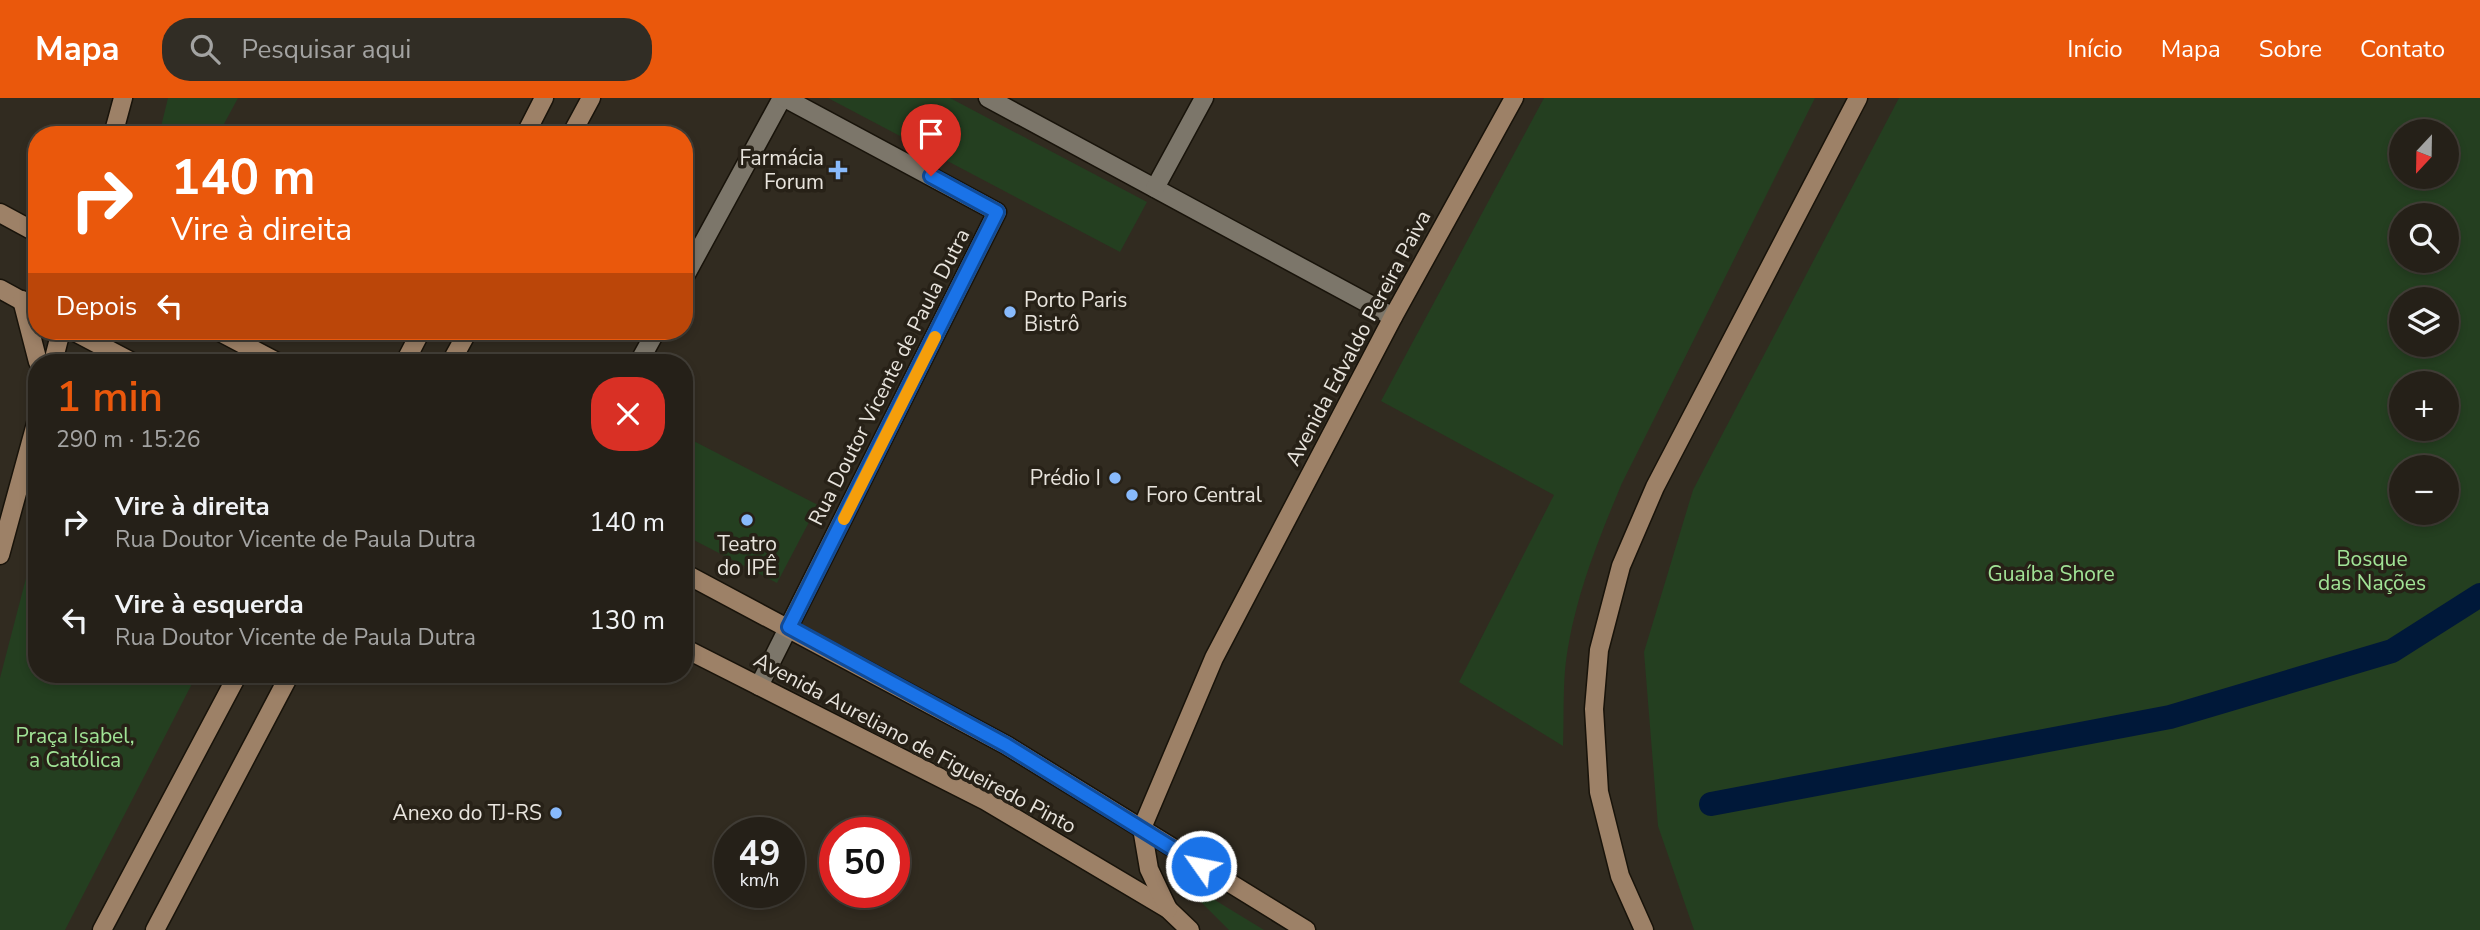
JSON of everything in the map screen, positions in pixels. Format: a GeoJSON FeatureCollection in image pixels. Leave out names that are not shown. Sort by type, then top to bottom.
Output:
{"type":"FeatureCollection","features":[{"type":"Feature","properties":{"kind":"main road"},"geometry":{"type":"LineString","coordinates":[[115,126],[123,98]]}},
{"type":"Feature","properties":{"kind":"main road"},"geometry":{"type":"LineString","coordinates":[[530,126],[544,98]]}},
{"type":"Feature","properties":{"kind":"main road"},"geometry":{"type":"LineString","coordinates":[[576,126],[591,98]]}},
{"type":"Feature","properties":{"kind":"main road","name":"Avenida Edvaldo Pereira Paiva"},"geometry":{"type":"LineString","coordinates":[[1142,828],[1214,658],[1393,317],[1514,98]]}},
{"type":"Feature","properties":{"kind":"main road"},"geometry":{"type":"LineString","coordinates":[[1644,930],[1620,876],[1599,792],[1594,709],[1599,650],[1620,566],[1655,487],[1858,98]]}},
{"type":"Feature","properties":{"kind":"main road"},"geometry":{"type":"LineString","coordinates":[[0,213],[28,228]]}},
{"type":"Feature","properties":{"kind":"main road"},"geometry":{"type":"LineString","coordinates":[[0,289],[28,304]]}},
{"type":"Feature","properties":{"kind":"main road"},"geometry":{"type":"LineString","coordinates":[[90,340],[117,354]]}},
{"type":"Feature","properties":{"kind":"main road"},"geometry":{"type":"LineString","coordinates":[[235,340],[262,354]]}},
{"type":"Feature","properties":{"kind":"main road"},"geometry":{"type":"LineString","coordinates":[[0,555],[28,453]]}},
{"type":"Feature","properties":{"kind":"main road","name":"Avenida Aureliano de Figueiredo Pinto"},"geometry":{"type":"LineString","coordinates":[[693,578],[1006,745],[1306,930]]}},
{"type":"Feature","properties":{"kind":"main road","name":"Avenida Aureliano de Figueiredo Pinto"},"geometry":{"type":"LineString","coordinates":[[693,653],[986,802],[1168,909],[1190,930]]}},
{"type":"Feature","properties":{"kind":"main road"},"geometry":{"type":"LineString","coordinates":[[102,930],[233,683]]}},
{"type":"Feature","properties":{"kind":"main road"},"geometry":{"type":"LineString","coordinates":[[155,930],[285,683]]}},
{"type":"Feature","properties":{"kind":"main road"},"geometry":{"type":"LineString","coordinates":[[1142,828],[1149,869],[1168,909]]}},
{"type":"Feature","properties":{"kind":"street","name":"Rua Doutor Vicente de Paula Dutra"},"geometry":{"type":"LineString","coordinates":[[693,262],[783,98],[997,212],[789,627]]}},
{"type":"Feature","properties":{"kind":"street"},"geometry":{"type":"LineString","coordinates":[[988,98],[1393,317]]}},
{"type":"Feature","properties":{"kind":"street"},"geometry":{"type":"LineString","coordinates":[[1155,188],[1204,98]]}},
{"type":"Feature","properties":{"kind":"street"},"geometry":{"type":"LineString","coordinates":[[760,686],[789,627]]}},
{"type":"Feature","properties":{"kind":"green space"},"geometry":{"type":"Polygon","coordinates":[[[168,98],[238,98],[223,126],[161,126],[168,98]]]}},
{"type":"Feature","properties":{"kind":"green space"},"geometry":{"type":"Polygon","coordinates":[[[828,98],[950,98],[1147,202],[1120,252],[828,98]]]}},
{"type":"Feature","properties":{"kind":"green space"},"geometry":{"type":"Polygon","coordinates":[[[1544,98],[1815,98],[1622,483],[1604,528],[1587,574],[1568,645],[1564,679],[1563,746],[1459,682],[1554,495],[1381,401],[1544,98]]]}},
{"type":"Feature","properties":{"kind":"green space","name":"Guaíba Shore"},"geometry":{"type":"Polygon","coordinates":[[[1899,98],[2480,98],[2480,930],[1694,930],[1658,826],[1644,652],[1693,490],[1899,98]]]}},
{"type":"Feature","properties":{"kind":"green space","name":"Teatro do IPÊ"},"geometry":{"type":"Polygon","coordinates":[[[693,441],[818,505],[777,583],[693,540],[693,441]]]}},
{"type":"Feature","properties":{"kind":"green space","name":"Praça Isabel, a Católica"},"geometry":{"type":"Polygon","coordinates":[[[28,571],[28,683],[192,683],[65,930],[0,930],[0,678],[28,571]]]}},
{"type":"Feature","properties":{"kind":"green space"},"geometry":{"type":"Polygon","coordinates":[[[1187,883],[1264,930],[1229,930],[1185,886],[1187,883]]]}},
{"type":"Feature","properties":{"kind":"waterway"},"geometry":{"type":"LineString","coordinates":[[1711,804],[2170,717],[2392,651],[2480,595]]}},
{"type":"Feature","properties":{"kind":"slow traffic"},"geometry":{"type":"LineString","coordinates":[[844,519],[935,337]]}},
{"type":"Feature","properties":{"kind":"place","name":"Farmácia Forum"},"geometry":{"type":"Point","coordinates":[838,170]}},
{"type":"Feature","properties":{"kind":"place","name":"Porto Paris Bistrô"},"geometry":{"type":"Point","coordinates":[1010,312]}},
{"type":"Feature","properties":{"kind":"place","name":"Prédio I"},"geometry":{"type":"Point","coordinates":[1115,478]}},
{"type":"Feature","properties":{"kind":"place","name":"Foro Central"},"geometry":{"type":"Point","coordinates":[1132,495]}},
{"type":"Feature","properties":{"kind":"place","name":"Teatro do IPÊ"},"geometry":{"type":"Point","coordinates":[747,520]}},
{"type":"Feature","properties":{"kind":"place","name":"Anexo do TJ-RS"},"geometry":{"type":"Point","coordinates":[556,813]}},
{"type":"Feature","properties":{"kind":"route"},"geometry":{"type":"LineString","coordinates":[[931,176],[997,212],[789,627],[1006,745],[1201,866]]}},
{"type":"Feature","properties":{"kind":"park label","name":"Bosque das Nações"},"geometry":{"type":"Point","coordinates":[2372,571]}}]}
